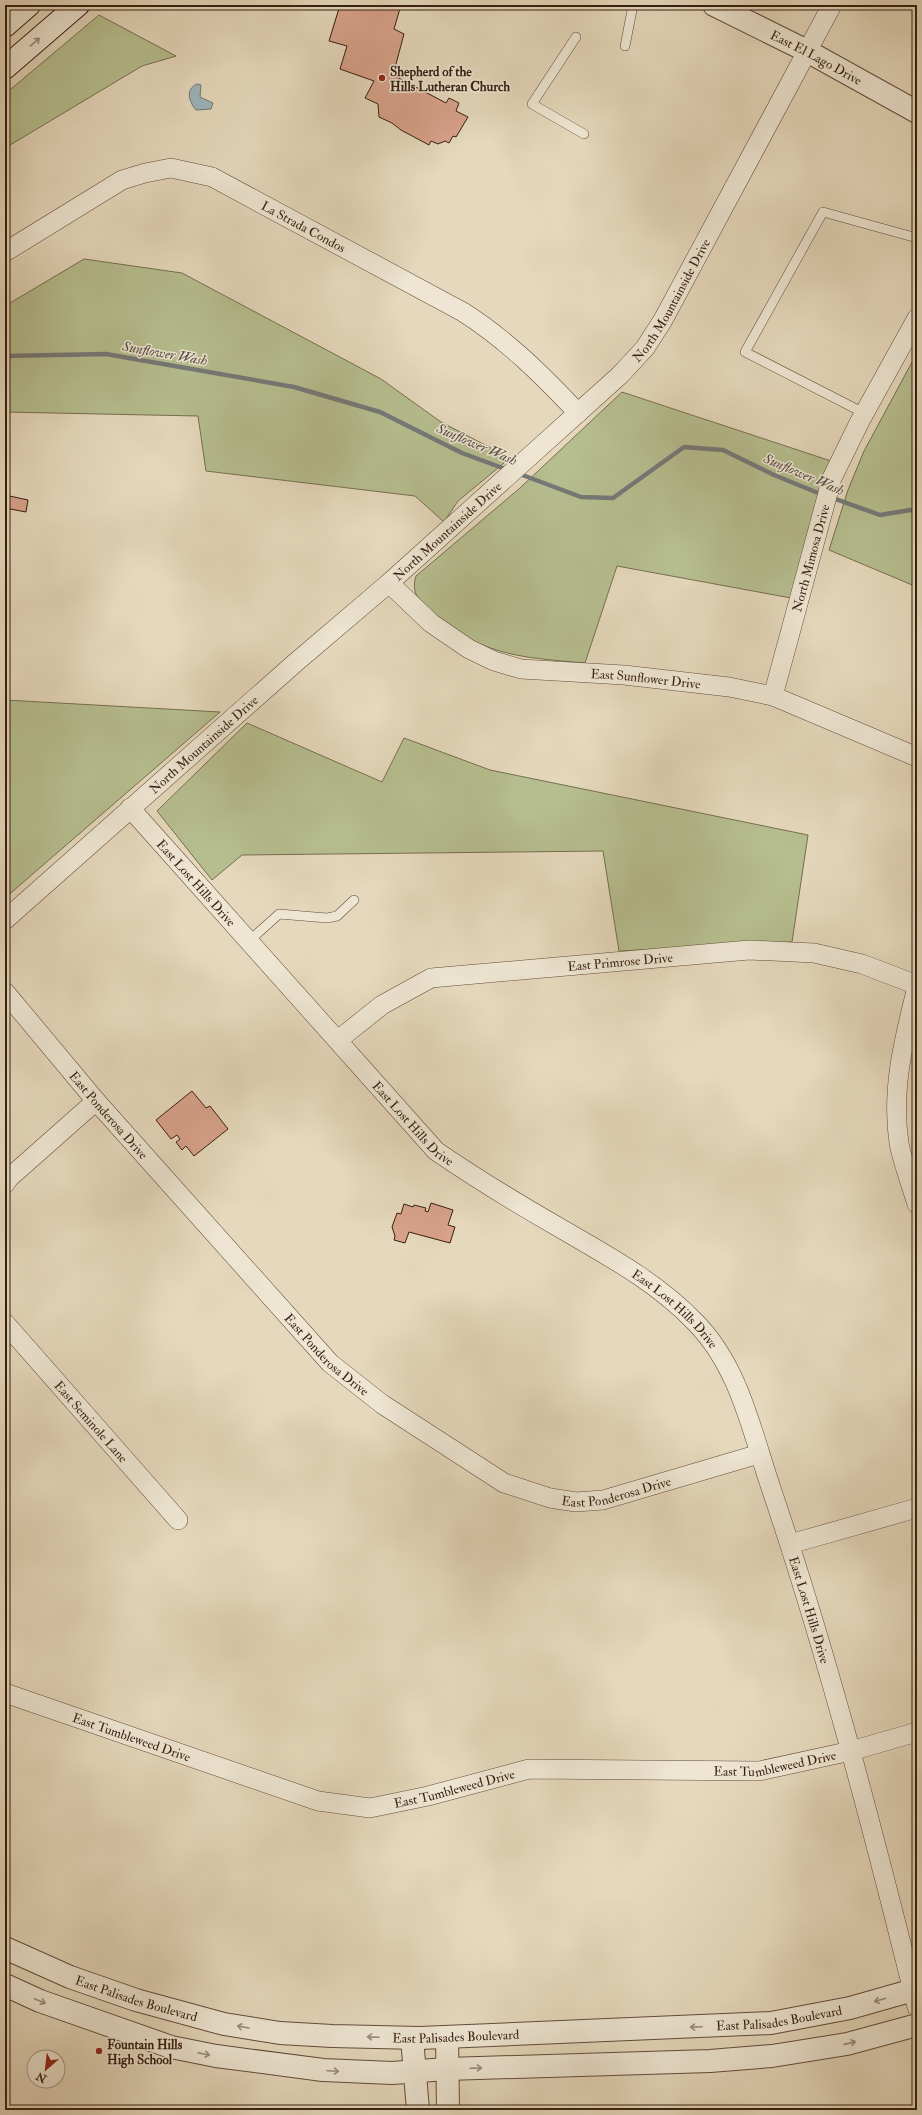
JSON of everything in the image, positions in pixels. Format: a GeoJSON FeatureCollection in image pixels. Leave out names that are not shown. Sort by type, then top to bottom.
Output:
{"type":"FeatureCollection","features":[{"type":"Feature","properties":{"kind":"street"},"geometry":{"type":"LineString","coordinates":[[5,26],[29,5]]}},
{"type":"Feature","properties":{"kind":"street"},"geometry":{"type":"LineString","coordinates":[[5,68],[78,5]]}},
{"type":"Feature","properties":{"kind":"street","name":"East El Lago Drive"},"geometry":{"type":"LineString","coordinates":[[714,5],[807,51],[917,112]]}},
{"type":"Feature","properties":{"kind":"street","name":"North Mountainside Drive"},"geometry":{"type":"LineString","coordinates":[[5,920],[295,663],[390,583],[620,375],[651,338],[832,5]]}},
{"type":"Feature","properties":{"kind":"street","name":"La Strada Condos"},"geometry":{"type":"LineString","coordinates":[[5,252],[122,180],[145,173],[171,168],[195,172],[212,177],[463,312],[484,325],[522,356],[578,412]]}},
{"type":"Feature","properties":{"kind":"street","name":"North Mimosa Drive"},"geometry":{"type":"LineString","coordinates":[[773,696],[832,478],[864,413],[917,318]]}},
{"type":"Feature","properties":{"kind":"street","name":"East Sunflower Drive"},"geometry":{"type":"LineString","coordinates":[[390,583],[431,623],[469,649],[494,661],[521,669],[624,676],[729,686],[773,696],[917,757]]}},
{"type":"Feature","properties":{"kind":"street","name":"East Lost Hills Drive"},"geometry":{"type":"LineString","coordinates":[[130,808],[436,1151],[491,1189],[629,1268],[665,1294],[697,1324],[723,1356],[740,1392],[759,1454],[790,1544],[911,1959],[916,1995]]}},
{"type":"Feature","properties":{"kind":"street","name":"East Primrose Drive"},"geometry":{"type":"LineString","coordinates":[[338,1040],[382,1004],[431,978],[749,950],[814,953],[862,964],[917,986]]}},
{"type":"Feature","properties":{"kind":"street"},"geometry":{"type":"LineString","coordinates":[[917,986],[902,1046],[895,1095],[899,1144],[917,1204]]}},
{"type":"Feature","properties":{"kind":"street","name":"East Ponderosa Drive"},"geometry":{"type":"LineString","coordinates":[[5,992],[96,1101],[330,1363],[382,1404],[504,1483],[550,1498],[576,1502],[603,1500],[759,1454]]}},
{"type":"Feature","properties":{"kind":"street"},"geometry":{"type":"LineString","coordinates":[[5,1184],[96,1101]]}},
{"type":"Feature","properties":{"kind":"street","name":"East Seminole Lane"},"geometry":{"type":"LineString","coordinates":[[5,1323],[178,1520]]}},
{"type":"Feature","properties":{"kind":"street"},"geometry":{"type":"LineString","coordinates":[[790,1544],[917,1508]]}},
{"type":"Feature","properties":{"kind":"street","name":"East Tumbleweed Drive"},"geometry":{"type":"LineString","coordinates":[[5,1693],[318,1801],[370,1808],[428,1796],[529,1769],[759,1771],[851,1751],[917,1732]]}},
{"type":"Feature","properties":{"kind":"street","name":"East Palisades Boulevard"},"geometry":{"type":"LineString","coordinates":[[5,1948],[70,1977],[129,1998],[224,2024],[280,2033],[412,2038],[771,2023],[916,1995]]}},
{"type":"Feature","properties":{"kind":"street"},"geometry":{"type":"LineString","coordinates":[[5,1985],[40,2002],[171,2047],[216,2056],[323,2070],[392,2073],[447,2069],[710,2060],[772,2056],[847,2044],[917,2025]]}},
{"type":"Feature","properties":{"kind":"street"},"geometry":{"type":"LineString","coordinates":[[447,2037],[448,2110]]}},
{"type":"Feature","properties":{"kind":"street"},"geometry":{"type":"LineString","coordinates":[[412,2038],[418,2110]]}},
{"type":"Feature","properties":{"kind":"lane"},"geometry":{"type":"LineString","coordinates":[[625,46],[633,5]]}},
{"type":"Feature","properties":{"kind":"lane"},"geometry":{"type":"LineString","coordinates":[[576,37],[532,104],[584,134]]}},
{"type":"Feature","properties":{"kind":"lane"},"geometry":{"type":"LineString","coordinates":[[864,413],[745,352],[823,212],[917,238]]}},
{"type":"Feature","properties":{"kind":"lane"},"geometry":{"type":"LineString","coordinates":[[249,941],[279,914],[327,918],[337,916],[354,900]]}},
{"type":"Feature","properties":{"kind":"green space"},"geometry":{"type":"Polygon","coordinates":[[[99,15],[176,56],[142,66],[5,148],[5,94],[99,15]]]}},
{"type":"Feature","properties":{"kind":"green space"},"geometry":{"type":"Polygon","coordinates":[[[84,259],[182,273],[381,379],[441,422],[510,458],[458,501],[444,522],[415,496],[206,471],[198,416],[5,412],[5,306],[84,259]]]}},
{"type":"Feature","properties":{"kind":"green space"},"geometry":{"type":"Polygon","coordinates":[[[917,353],[917,587],[829,550],[848,490],[864,451],[917,353]]]}},
{"type":"Feature","properties":{"kind":"green space"},"geometry":{"type":"Polygon","coordinates":[[[622,392],[831,461],[791,598],[617,566],[585,663],[508,653],[493,649],[456,631],[425,606],[418,598],[414,588],[416,576],[520,488],[622,392]]]}},
{"type":"Feature","properties":{"kind":"green space"},"geometry":{"type":"Polygon","coordinates":[[[5,700],[220,712],[5,898],[5,700]]]}},
{"type":"Feature","properties":{"kind":"green space"},"geometry":{"type":"Polygon","coordinates":[[[247,723],[382,782],[404,738],[490,770],[808,835],[792,942],[619,951],[603,851],[242,855],[212,880],[157,811],[247,723]]]}},
{"type":"Feature","properties":{"kind":"water"},"geometry":{"type":"Polygon","coordinates":[[[197,84],[201,85],[200,97],[213,103],[211,109],[196,110],[190,100],[189,96],[191,89],[197,84]]]}},
{"type":"Feature","properties":{"kind":"building","name":"Shepherd of the Hills Lutheran Church"},"geometry":{"type":"Polygon","coordinates":[[[340,5],[401,5],[394,29],[404,34],[393,75],[446,103],[449,98],[459,103],[456,111],[468,117],[456,137],[453,136],[449,143],[445,141],[438,144],[431,141],[429,145],[379,117],[378,104],[365,98],[374,81],[340,69],[347,46],[329,41],[340,5]]]}},
{"type":"Feature","properties":{"kind":"building"},"geometry":{"type":"Polygon","coordinates":[[[5,495],[28,500],[26,512],[5,508],[5,495]]]}},
{"type":"Feature","properties":{"kind":"building"},"geometry":{"type":"Polygon","coordinates":[[[192,1091],[206,1108],[210,1106],[228,1129],[194,1156],[186,1146],[182,1150],[176,1142],[180,1139],[177,1135],[171,1139],[156,1120],[192,1091]]]}},
{"type":"Feature","properties":{"kind":"building"},"geometry":{"type":"Polygon","coordinates":[[[431,1203],[453,1210],[448,1225],[455,1227],[450,1243],[409,1232],[405,1243],[394,1240],[395,1236],[392,1227],[397,1213],[401,1214],[404,1204],[413,1207],[414,1205],[426,1208],[425,1211],[428,1212],[431,1203]]]}},
{"type":"Feature","properties":{"kind":"waterway","name":"Sunflower Wash"},"geometry":{"type":"LineString","coordinates":[[5,356],[106,354],[294,387],[380,412],[462,453],[508,470]]}},
{"type":"Feature","properties":{"kind":"waterway","name":"Sunflower Wash"},"geometry":{"type":"LineString","coordinates":[[517,473],[581,497],[613,498],[684,447],[723,450],[774,475],[823,495]]}},
{"type":"Feature","properties":{"kind":"waterway","name":"Sunflower Wash"},"geometry":{"type":"LineString","coordinates":[[830,497],[880,515],[910,510],[917,511]]}},
{"type":"Feature","properties":{"kind":"place","name":"Shepherd of the Hills Lutheran Church"},"geometry":{"type":"Point","coordinates":[382,78]}},
{"type":"Feature","properties":{"kind":"place","name":"Fountain Hills High School"},"geometry":{"type":"Point","coordinates":[99,2051]}}]}
